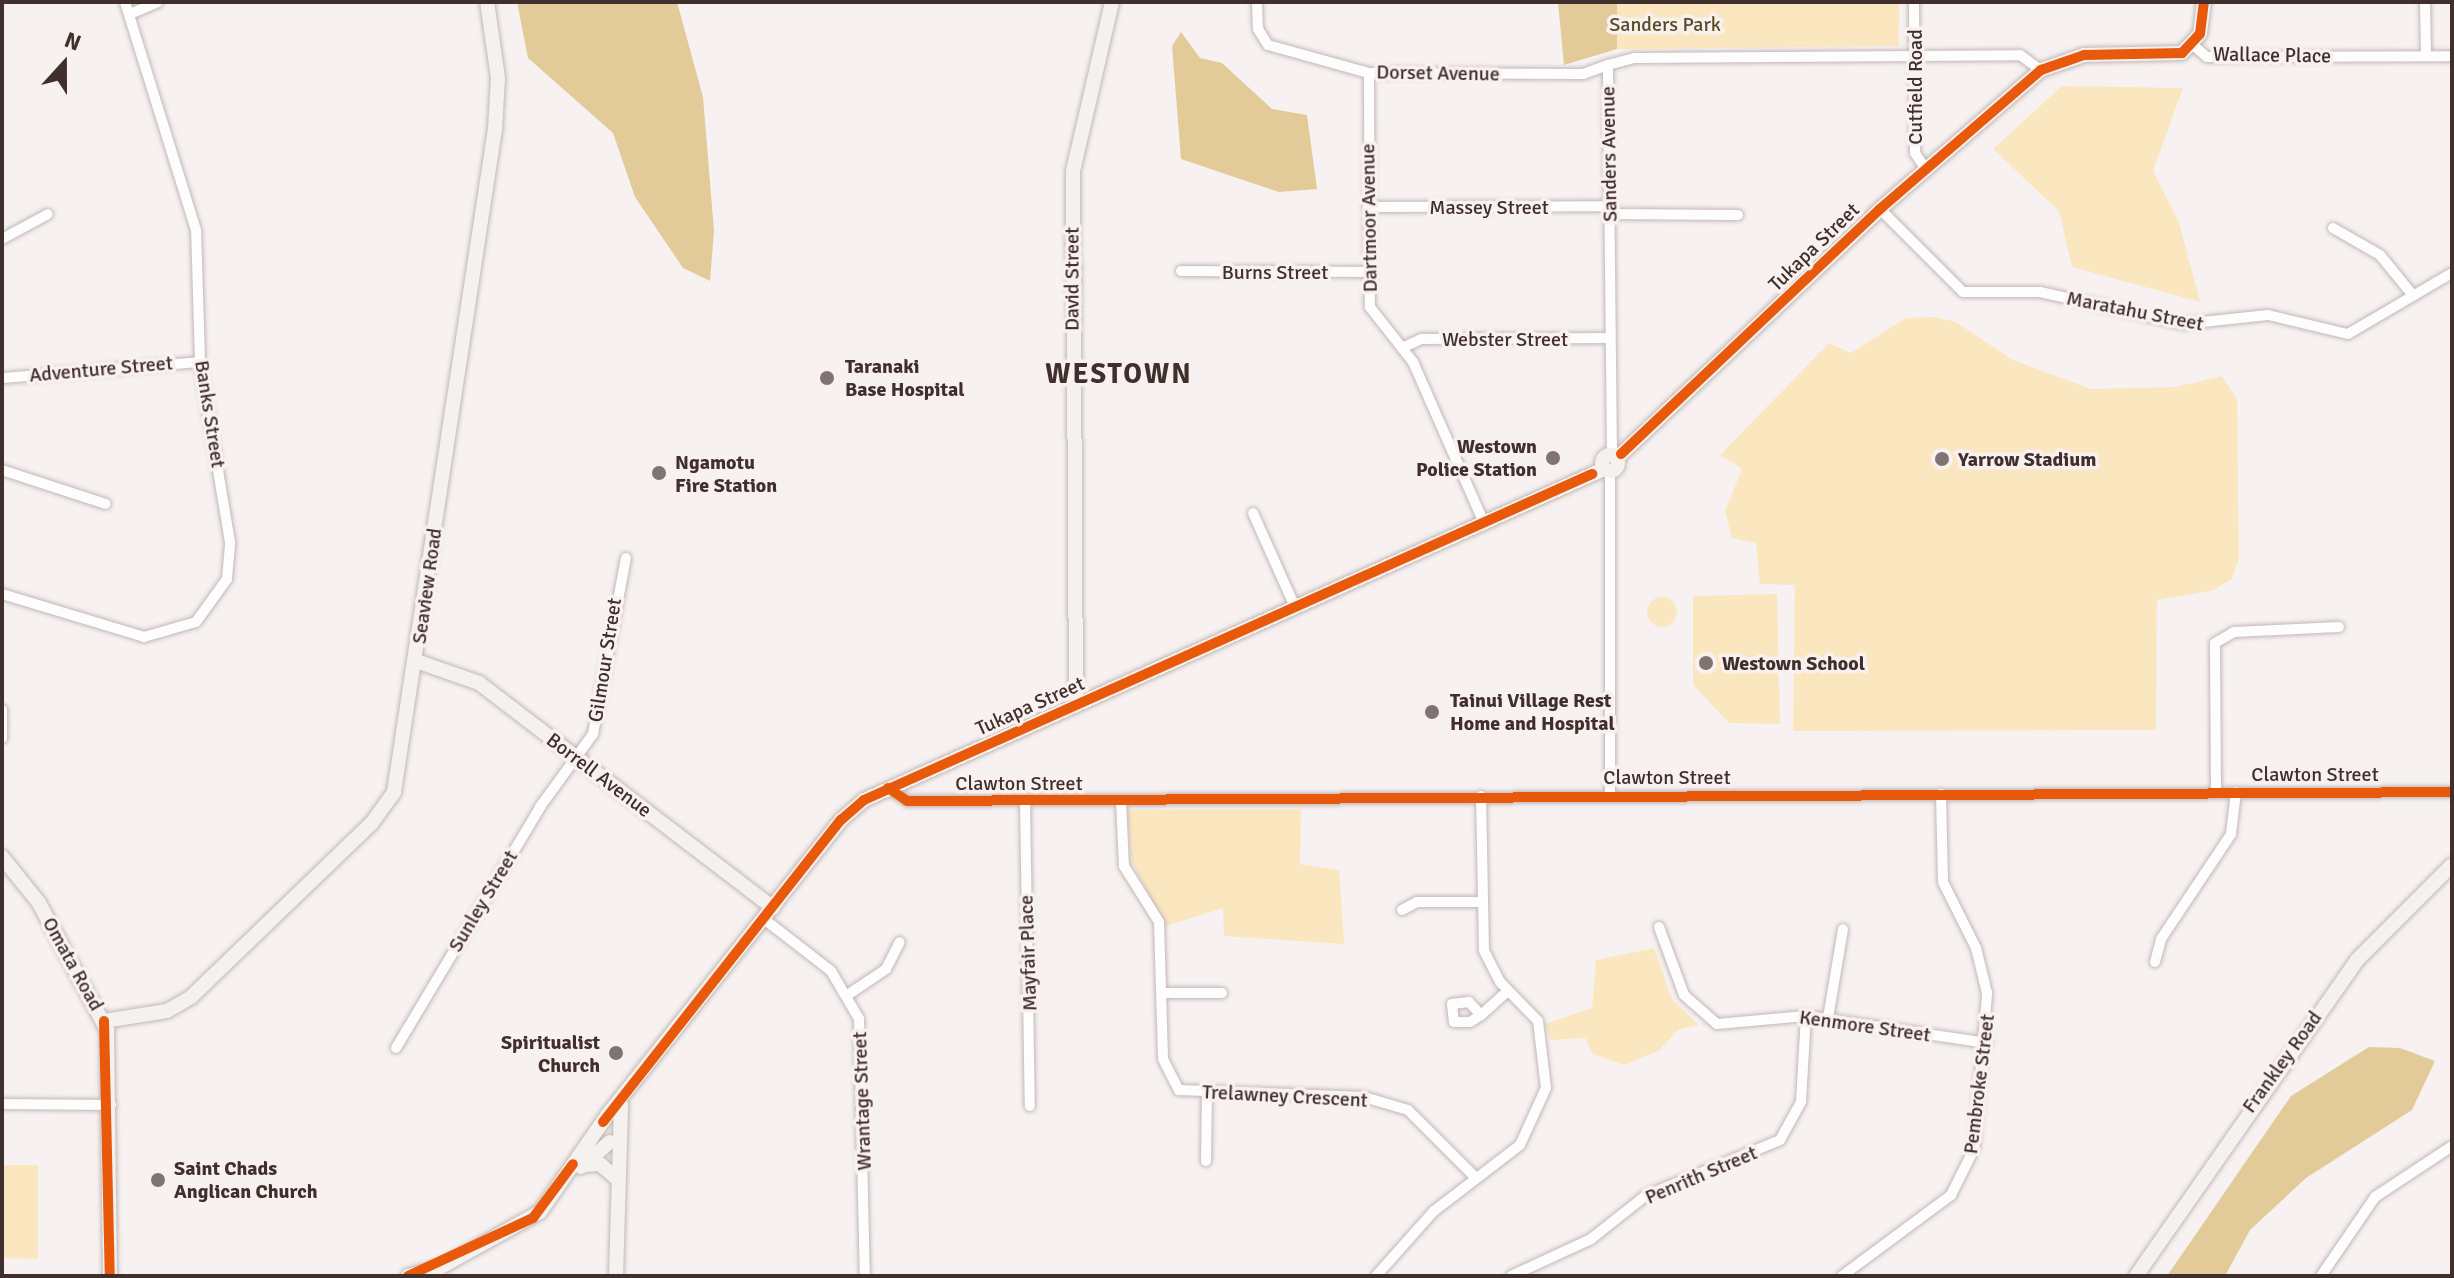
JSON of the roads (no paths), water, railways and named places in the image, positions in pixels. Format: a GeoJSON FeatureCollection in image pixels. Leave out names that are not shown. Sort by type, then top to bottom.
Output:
{"type":"FeatureCollection","features":[{"type":"Feature","properties":{"kind":"main road","name":"Seaview Road"},"geometry":{"type":"LineString","coordinates":[[104,1021],[167,1011],[191,997],[380,815],[398,779],[498,104],[487,2]]}},
{"type":"Feature","properties":{"kind":"main road","name":"David Street"},"geometry":{"type":"LineString","coordinates":[[1076,705],[1074,155],[1112,2]]}},
{"type":"Feature","properties":{"kind":"main road"},"geometry":{"type":"LineString","coordinates":[[2193,45],[2204,2]]}},
{"type":"Feature","properties":{"kind":"main road","name":"Wallace Place"},"geometry":{"type":"LineString","coordinates":[[2041,70],[2084,55],[2174,55],[2193,45]]}},
{"type":"Feature","properties":{"kind":"main road","name":"Tukapa Street"},"geometry":{"type":"LineString","coordinates":[[606,1142],[621,1105],[841,820],[888,788],[1484,523],[1611,463],[1880,209],[2041,70]]}},
{"type":"Feature","properties":{"kind":"main road","name":"Borrell Avenue"},"geometry":{"type":"LineString","coordinates":[[416,661],[461,672],[577,758],[769,913]]}},
{"type":"Feature","properties":{"kind":"main road","name":"Omata Road"},"geometry":{"type":"LineString","coordinates":[[2,857],[39,903],[104,1021],[111,1105],[110,1276]]}},
{"type":"Feature","properties":{"kind":"main road","name":"Frankley Road"},"geometry":{"type":"LineString","coordinates":[[2136,1276],[2357,960],[2452,865]]}},
{"type":"Feature","properties":{"kind":"main road"},"geometry":{"type":"LineString","coordinates":[[570,1174],[584,1165],[606,1142]]}},
{"type":"Feature","properties":{"kind":"main road"},"geometry":{"type":"LineString","coordinates":[[419,1275],[533,1218],[570,1174],[606,1142]]}},
{"type":"Feature","properties":{"kind":"main road"},"geometry":{"type":"LineString","coordinates":[[606,1142],[616,1178],[616,1276]]}},
{"type":"Feature","properties":{"kind":"main road"},"geometry":{"type":"LineString","coordinates":[[584,1165],[600,1164],[616,1178]]}},
{"type":"Feature","properties":{"kind":"street","name":"Banks Street"},"geometry":{"type":"LineString","coordinates":[[2,594],[144,637],[181,630],[208,611],[227,579],[230,542],[200,362],[192,206],[125,2]]}},
{"type":"Feature","properties":{"kind":"street"},"geometry":{"type":"LineString","coordinates":[[130,14],[158,2]]}},
{"type":"Feature","properties":{"kind":"street","name":"Dorset Avenue"},"geometry":{"type":"LineString","coordinates":[[1257,2],[1260,35],[1268,45],[1369,73],[1583,74],[1608,65]]}},
{"type":"Feature","properties":{"kind":"street","name":"Cutfield Road"},"geometry":{"type":"LineString","coordinates":[[1914,2],[1915,153],[1925,168]]}},
{"type":"Feature","properties":{"kind":"street"},"geometry":{"type":"LineString","coordinates":[[2425,2],[2426,56]]}},
{"type":"Feature","properties":{"kind":"street","name":"Wallace Place"},"geometry":{"type":"LineString","coordinates":[[2193,45],[2207,57],[2452,56]]}},
{"type":"Feature","properties":{"kind":"street"},"geometry":{"type":"LineString","coordinates":[[1915,57],[2020,55],[2041,70]]}},
{"type":"Feature","properties":{"kind":"street","name":"Sanders Avenue"},"geometry":{"type":"LineString","coordinates":[[1610,795],[1608,65],[1635,58],[1915,57]]}},
{"type":"Feature","properties":{"kind":"street","name":"Dartmoor Avenue"},"geometry":{"type":"LineString","coordinates":[[1369,73],[1368,272],[1373,318],[1404,347],[1484,523]]}},
{"type":"Feature","properties":{"kind":"street","name":"Massey Street"},"geometry":{"type":"LineString","coordinates":[[1368,207],[1738,215]]}},
{"type":"Feature","properties":{"kind":"street","name":"Maratahu Street"},"geometry":{"type":"LineString","coordinates":[[1880,209],[1956,288],[1973,294],[2040,292],[2200,325],[2275,316],[2348,334],[2411,293],[2452,273]]}},
{"type":"Feature","properties":{"kind":"street"},"geometry":{"type":"LineString","coordinates":[[2,239],[48,214]]}},
{"type":"Feature","properties":{"kind":"street"},"geometry":{"type":"LineString","coordinates":[[2333,228],[2380,255],[2411,293]]}},
{"type":"Feature","properties":{"kind":"street","name":"Burns Street"},"geometry":{"type":"LineString","coordinates":[[1181,271],[1368,272]]}},
{"type":"Feature","properties":{"kind":"street","name":"Webster Street"},"geometry":{"type":"LineString","coordinates":[[1404,347],[1421,339],[1609,338]]}},
{"type":"Feature","properties":{"kind":"street","name":"Adventure Street"},"geometry":{"type":"LineString","coordinates":[[2,378],[200,362]]}},
{"type":"Feature","properties":{"kind":"street"},"geometry":{"type":"LineString","coordinates":[[2,470],[106,504]]}},
{"type":"Feature","properties":{"kind":"street"},"geometry":{"type":"LineString","coordinates":[[1253,513],[1295,607]]}},
{"type":"Feature","properties":{"kind":"street","name":"Gilmour Street"},"geometry":{"type":"LineString","coordinates":[[577,758],[595,725],[617,577],[626,558]]}},
{"type":"Feature","properties":{"kind":"street"},"geometry":{"type":"LineString","coordinates":[[2216,793],[2215,643],[2234,632],[2339,627]]}},
{"type":"Feature","properties":{"kind":"street"},"geometry":{"type":"LineString","coordinates":[[2,710],[2,738]]}},
{"type":"Feature","properties":{"kind":"street","name":"Sunley Street"},"geometry":{"type":"LineString","coordinates":[[396,1048],[540,807],[577,758]]}},
{"type":"Feature","properties":{"kind":"street","name":"Clawton Street"},"geometry":{"type":"LineString","coordinates":[[888,788],[907,801],[2452,792]]}},
{"type":"Feature","properties":{"kind":"street"},"geometry":{"type":"LineString","coordinates":[[2155,962],[2161,939],[2231,834],[2236,792]]}},
{"type":"Feature","properties":{"kind":"street","name":"Pembroke Street"},"geometry":{"type":"LineString","coordinates":[[1842,1276],[1960,1184],[1974,1149],[1987,1043],[1982,968],[1943,882],[1941,794]]}},
{"type":"Feature","properties":{"kind":"street"},"geometry":{"type":"LineString","coordinates":[[1376,1276],[1476,1178],[1520,1145],[1546,1088],[1544,1036],[1508,991],[1484,950],[1481,796]]}},
{"type":"Feature","properties":{"kind":"street","name":"Mayfair Place"},"geometry":{"type":"LineString","coordinates":[[1025,801],[1030,1106]]}},
{"type":"Feature","properties":{"kind":"street","name":"Trelawney Crescent"},"geometry":{"type":"LineString","coordinates":[[1121,801],[1124,866],[1159,922],[1167,993],[1166,1075],[1179,1090],[1364,1097],[1408,1110],[1476,1178]]}},
{"type":"Feature","properties":{"kind":"street"},"geometry":{"type":"LineString","coordinates":[[1402,910],[1417,902],[1481,902]]}},
{"type":"Feature","properties":{"kind":"street","name":"Wrantage Street"},"geometry":{"type":"LineString","coordinates":[[769,913],[831,971],[849,994],[863,1046],[865,1276]]}},
{"type":"Feature","properties":{"kind":"street","name":"Kenmore Street"},"geometry":{"type":"LineString","coordinates":[[1659,927],[1684,995],[1710,1020],[1732,1026],[1806,1016],[1987,1043]]}},
{"type":"Feature","properties":{"kind":"street"},"geometry":{"type":"LineString","coordinates":[[1828,1018],[1843,929]]}},
{"type":"Feature","properties":{"kind":"street"},"geometry":{"type":"LineString","coordinates":[[849,994],[886,969],[900,942]]}},
{"type":"Feature","properties":{"kind":"street"},"geometry":{"type":"LineString","coordinates":[[1481,1015],[1508,991]]}},
{"type":"Feature","properties":{"kind":"street"},"geometry":{"type":"LineString","coordinates":[[1167,993],[1222,993]]}},
{"type":"Feature","properties":{"kind":"street","name":"Penrith Street"},"geometry":{"type":"LineString","coordinates":[[1511,1276],[1591,1239],[1645,1196],[1780,1140],[1801,1102],[1806,1016]]}},
{"type":"Feature","properties":{"kind":"street"},"geometry":{"type":"LineString","coordinates":[[1206,1161],[1207,1091]]}},
{"type":"Feature","properties":{"kind":"street"},"geometry":{"type":"LineString","coordinates":[[2,1104],[111,1105]]}},
{"type":"Feature","properties":{"kind":"street"},"geometry":{"type":"LineString","coordinates":[[2321,1276],[2375,1197],[2452,1146]]}},
{"type":"Feature","properties":{"kind":"place","name":"Taranaki Base Hospital"},"geometry":{"type":"Point","coordinates":[827,378]}},
{"type":"Feature","properties":{"kind":"place","name":"Westown Police Station"},"geometry":{"type":"Point","coordinates":[1553,458]}},
{"type":"Feature","properties":{"kind":"place","name":"Yarrow Stadium"},"geometry":{"type":"Point","coordinates":[1942,459]}},
{"type":"Feature","properties":{"kind":"place","name":"Ngamotu Fire Station"},"geometry":{"type":"Point","coordinates":[659,473]}},
{"type":"Feature","properties":{"kind":"place","name":"Westown School"},"geometry":{"type":"Point","coordinates":[1706,663]}},
{"type":"Feature","properties":{"kind":"place","name":"Tainui Village Rest Home and Hospital"},"geometry":{"type":"Point","coordinates":[1432,712]}},
{"type":"Feature","properties":{"kind":"place","name":"Spiritualist Church"},"geometry":{"type":"Point","coordinates":[616,1053]}},
{"type":"Feature","properties":{"kind":"place","name":"Saint Chads Anglican Church"},"geometry":{"type":"Point","coordinates":[158,1180]}},
{"type":"Feature","properties":{"kind":"district","name":"WESTOWN"},"geometry":{"type":"Point","coordinates":[1119,374]}},
{"type":"Feature","properties":{"kind":"park label","name":"Sanders Park"},"geometry":{"type":"Point","coordinates":[1665,24]}}]}
